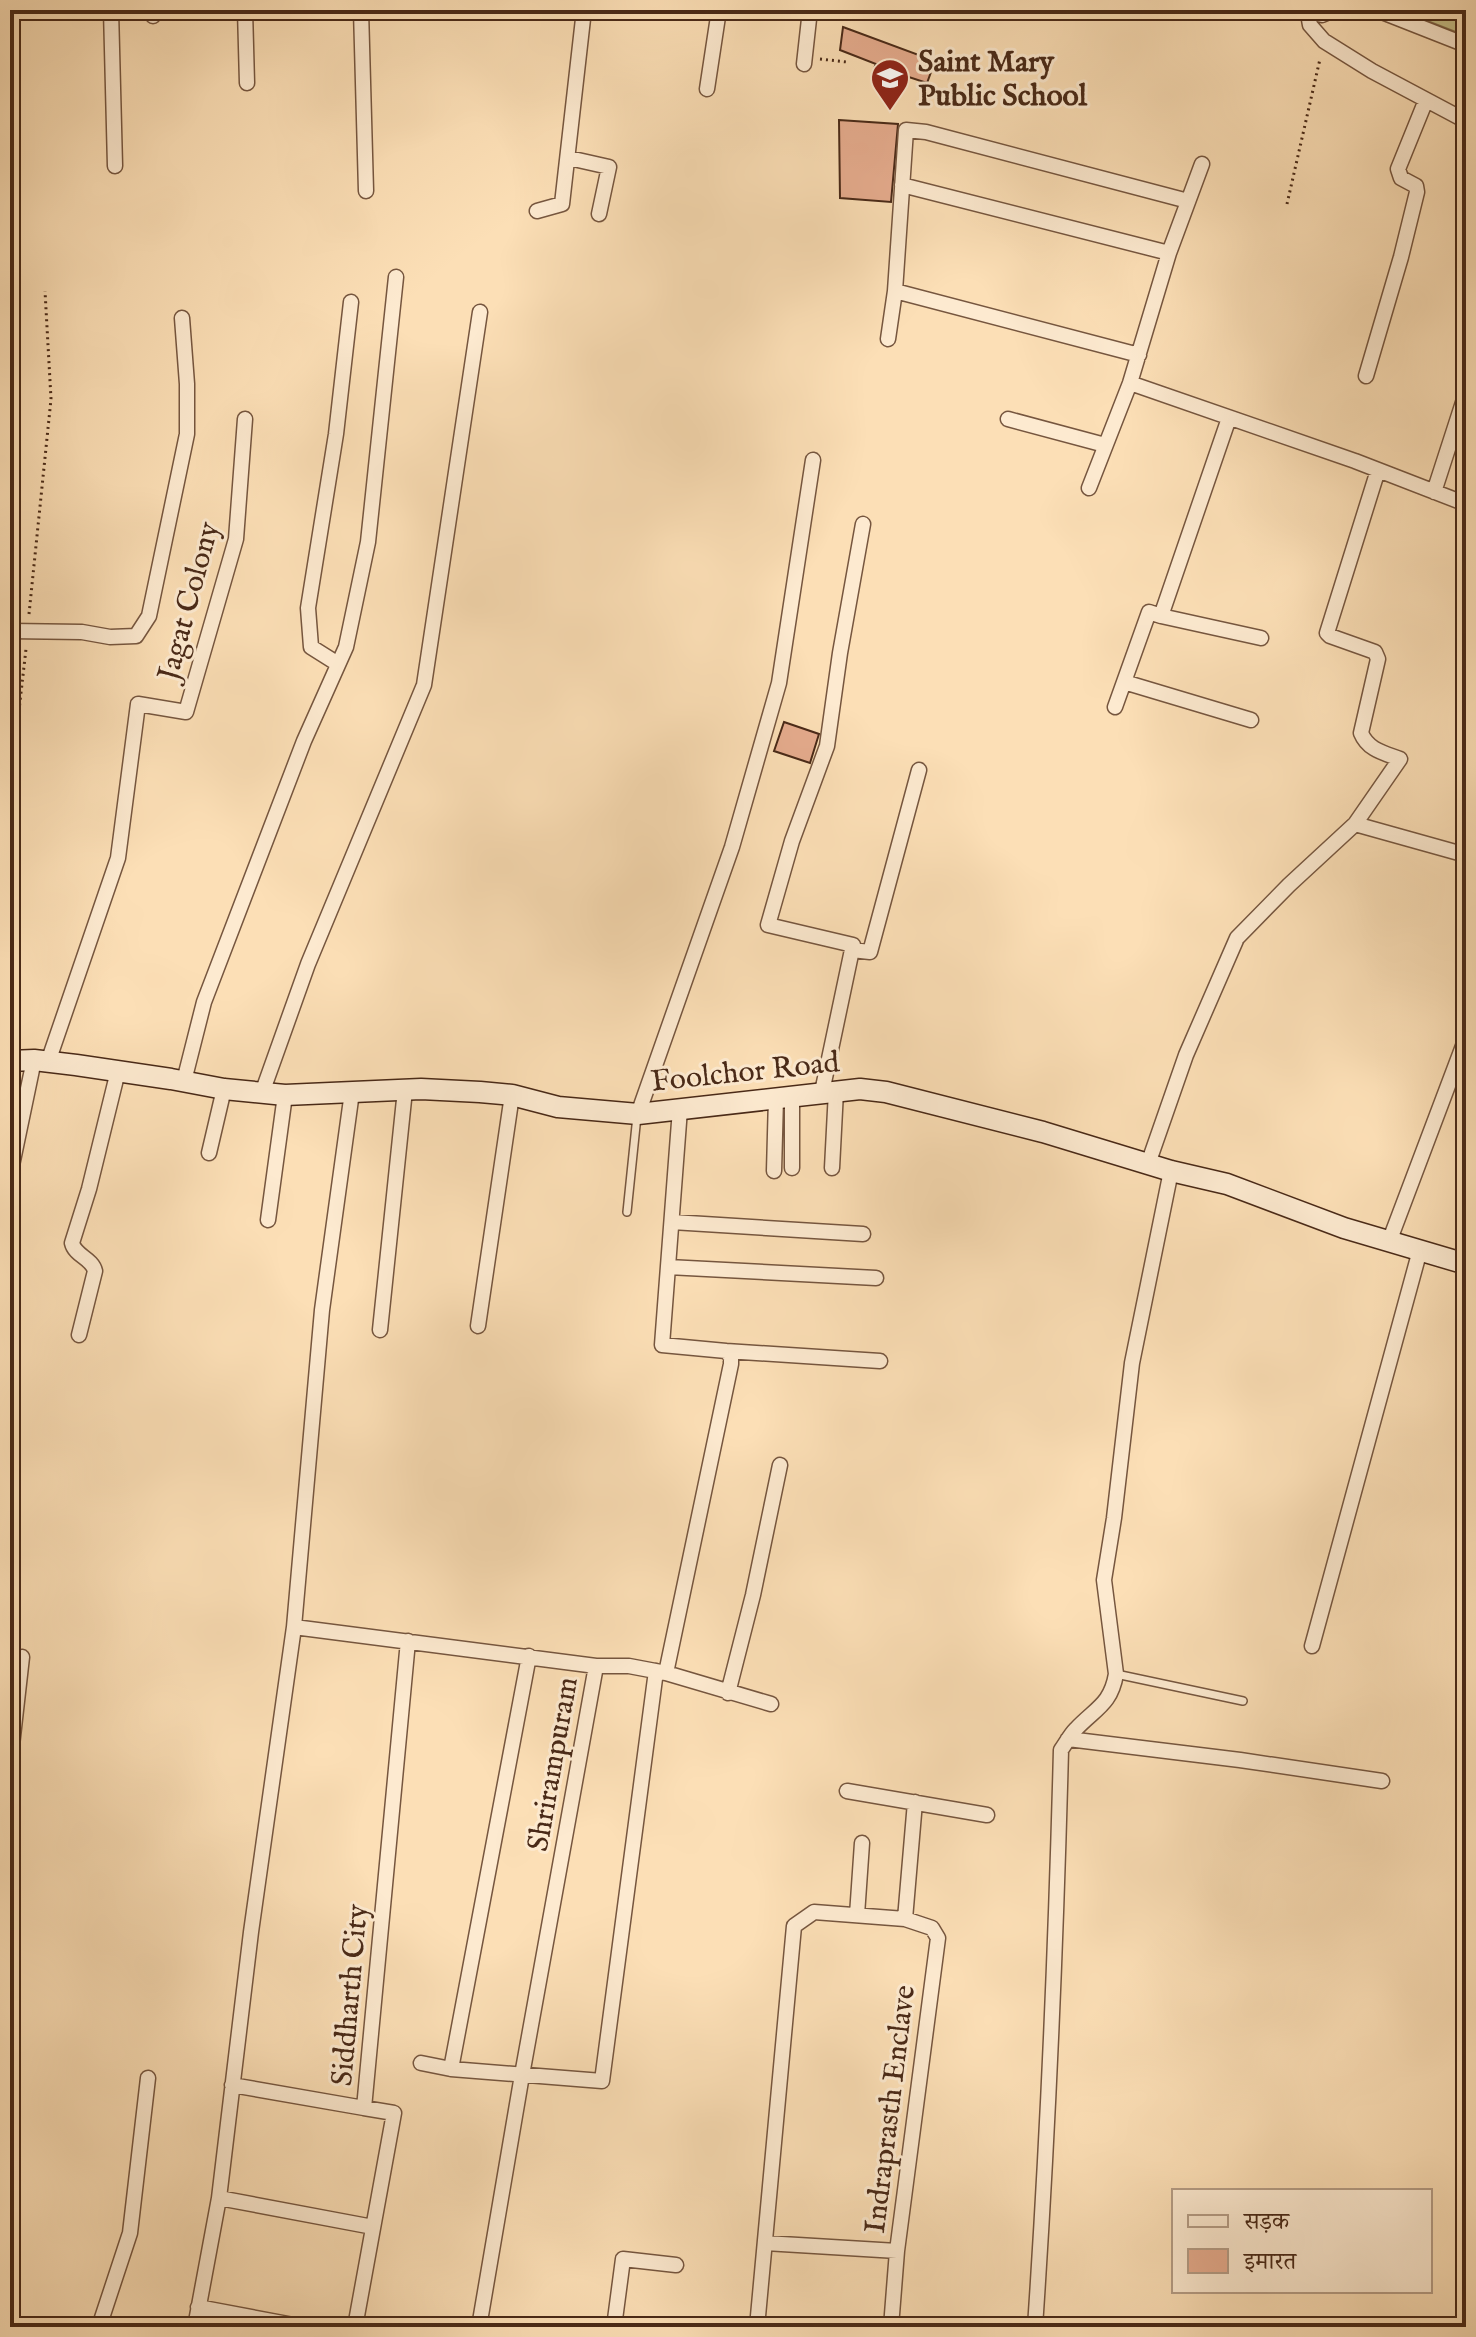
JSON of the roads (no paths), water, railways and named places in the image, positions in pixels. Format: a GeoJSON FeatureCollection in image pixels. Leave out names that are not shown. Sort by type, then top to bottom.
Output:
{"type":"FeatureCollection","features":[{"type":"Feature","properties":{"kind":"street"},"geometry":{"type":"LineString","coordinates":[[111,10],[115,166]]}},
{"type":"Feature","properties":{"kind":"street"},"geometry":{"type":"LineString","coordinates":[[245,10],[247,83]]}},
{"type":"Feature","properties":{"kind":"street"},"geometry":{"type":"LineString","coordinates":[[361,10],[366,191]]}},
{"type":"Feature","properties":{"kind":"street"},"geometry":{"type":"LineString","coordinates":[[537,211],[562,204],[584,10]]}},
{"type":"Feature","properties":{"kind":"street"},"geometry":{"type":"LineString","coordinates":[[707,89],[719,10]]}},
{"type":"Feature","properties":{"kind":"street"},"geometry":{"type":"LineString","coordinates":[[804,61],[810,10]]}},
{"type":"Feature","properties":{"kind":"street"},"geometry":{"type":"LineString","coordinates":[[1303,12],[1322,15],[1334,10]]}},
{"type":"Feature","properties":{"kind":"street"},"geometry":{"type":"LineString","coordinates":[[1377,10],[1466,45]]}},
{"type":"Feature","properties":{"kind":"street"},"geometry":{"type":"LineString","coordinates":[[1303,12],[1324,41],[1372,71],[1466,121]]}},
{"type":"Feature","properties":{"kind":"street"},"geometry":{"type":"LineString","coordinates":[[1366,376],[1417,192],[1416,186],[1401,178],[1398,169],[1426,100]]}},
{"type":"Feature","properties":{"kind":"street"},"geometry":{"type":"LineString","coordinates":[[888,339],[895,291],[906,130],[926,132],[1188,201]]}},
{"type":"Feature","properties":{"kind":"street"},"geometry":{"type":"LineString","coordinates":[[569,158],[609,167],[599,214]]}},
{"type":"Feature","properties":{"kind":"street"},"geometry":{"type":"LineString","coordinates":[[1089,488],[1130,383],[1169,253],[1202,164]]}},
{"type":"Feature","properties":{"kind":"street"},"geometry":{"type":"LineString","coordinates":[[902,185],[1169,253]]}},
{"type":"Feature","properties":{"kind":"street"},"geometry":{"type":"LineString","coordinates":[[184,1081],[204,1002],[304,741],[346,647],[368,542],[396,277]]}},
{"type":"Feature","properties":{"kind":"street"},"geometry":{"type":"LineString","coordinates":[[895,291],[1139,355]]}},
{"type":"Feature","properties":{"kind":"street"},"geometry":{"type":"LineString","coordinates":[[338,664],[311,647],[308,608],[336,434],[351,302]]}},
{"type":"Feature","properties":{"kind":"street"},"geometry":{"type":"LineString","coordinates":[[262,1093],[308,964],[424,685],[480,312]]}},
{"type":"Feature","properties":{"kind":"street"},"geometry":{"type":"LineString","coordinates":[[10,631],[136,636],[149,616],[187,434],[182,318]]}},
{"type":"Feature","properties":{"kind":"street"},"geometry":{"type":"LineString","coordinates":[[1130,383],[1466,504]]}},
{"type":"Feature","properties":{"kind":"street"},"geometry":{"type":"LineString","coordinates":[[1434,492],[1466,393]]}},
{"type":"Feature","properties":{"kind":"street"},"geometry":{"type":"LineString","coordinates":[[1161,616],[1229,418]]}},
{"type":"Feature","properties":{"kind":"street","name":"Jagat Colony"},"geometry":{"type":"LineString","coordinates":[[41,1061],[118,858],[138,704],[186,712],[236,539],[245,419]]}},
{"type":"Feature","properties":{"kind":"street"},"geometry":{"type":"LineString","coordinates":[[1008,419],[1105,445]]}},
{"type":"Feature","properties":{"kind":"street"},"geometry":{"type":"LineString","coordinates":[[638,1114],[732,847],[779,683],[813,460]]}},
{"type":"Feature","properties":{"kind":"street"},"geometry":{"type":"LineString","coordinates":[[1148,1164],[1186,1055],[1237,938],[1355,824],[1400,759],[1365,743],[1361,733],[1377,655],[1327,633],[1378,470]]}},
{"type":"Feature","properties":{"kind":"street"},"geometry":{"type":"LineString","coordinates":[[832,1168],[829,1092],[853,945],[768,925],[792,841],[827,746],[863,524]]}},
{"type":"Feature","properties":{"kind":"street"},"geometry":{"type":"LineString","coordinates":[[1115,707],[1149,612],[1261,638]]}},
{"type":"Feature","properties":{"kind":"street"},"geometry":{"type":"LineString","coordinates":[[1124,682],[1251,720]]}},
{"type":"Feature","properties":{"kind":"street"},"geometry":{"type":"LineString","coordinates":[[852,950],[870,952],[919,770]]}},
{"type":"Feature","properties":{"kind":"street"},"geometry":{"type":"LineString","coordinates":[[1355,824],[1466,855]]}},
{"type":"Feature","properties":{"kind":"street"},"geometry":{"type":"LineString","coordinates":[[1389,1242],[1466,1038]]}},
{"type":"Feature","properties":{"kind":"street","name":"Foolchor Road"},"geometry":{"type":"LineString","coordinates":[[10,1061],[41,1061],[224,1089],[285,1095],[421,1089],[512,1095],[558,1107],[638,1114],[860,1089],[886,1092],[1227,1184],[1344,1228],[1466,1264]]}},
{"type":"Feature","properties":{"kind":"street"},"geometry":{"type":"LineString","coordinates":[[10,1175],[41,1061]]}},
{"type":"Feature","properties":{"kind":"street"},"geometry":{"type":"LineString","coordinates":[[79,1335],[95,1271],[92,1264],[74,1250],[72,1243],[89,1189],[118,1071]]}},
{"type":"Feature","properties":{"kind":"street"},"geometry":{"type":"LineString","coordinates":[[209,1153],[224,1089]]}},
{"type":"Feature","properties":{"kind":"street"},"geometry":{"type":"LineString","coordinates":[[380,1330],[405,1090]]}},
{"type":"Feature","properties":{"kind":"street"},"geometry":{"type":"LineString","coordinates":[[195,2327],[219,2198],[253,1916],[294,1627],[322,1310],[352,1092]]}},
{"type":"Feature","properties":{"kind":"street"},"geometry":{"type":"LineString","coordinates":[[268,1220],[285,1095]]}},
{"type":"Feature","properties":{"kind":"street"},"geometry":{"type":"LineString","coordinates":[[478,1326],[512,1095]]}},
{"type":"Feature","properties":{"kind":"street"},"geometry":{"type":"LineString","coordinates":[[784,1097],[792,1168]]}},
{"type":"Feature","properties":{"kind":"street"},"geometry":{"type":"LineString","coordinates":[[774,1171],[784,1097]]}},
{"type":"Feature","properties":{"kind":"street"},"geometry":{"type":"LineString","coordinates":[[680,1109],[662,1345],[880,1361]]}},
{"type":"Feature","properties":{"kind":"street"},"geometry":{"type":"LineString","coordinates":[[1035,2327],[1055,1965],[1061,1750],[1073,1731],[1111,1696],[1116,1674],[1104,1580],[1132,1363],[1171,1171]]}},
{"type":"Feature","properties":{"kind":"street"},"geometry":{"type":"LineString","coordinates":[[672,1222],[863,1234]]}},
{"type":"Feature","properties":{"kind":"street"},"geometry":{"type":"LineString","coordinates":[[1312,1646],[1420,1250]]}},
{"type":"Feature","properties":{"kind":"street"},"geometry":{"type":"LineString","coordinates":[[668,1267],[876,1278]]}},
{"type":"Feature","properties":{"kind":"street"},"geometry":{"type":"LineString","coordinates":[[421,2063],[451,2069],[602,2081],[661,1672],[731,1364],[731,1357],[726,1351]]}},
{"type":"Feature","properties":{"kind":"street"},"geometry":{"type":"LineString","coordinates":[[728,1693],[753,1595],[780,1465]]}},
{"type":"Feature","properties":{"kind":"street"},"geometry":{"type":"LineString","coordinates":[[294,1627],[596,1666]]}},
{"type":"Feature","properties":{"kind":"street","name":"Siddharth City"},"geometry":{"type":"LineString","coordinates":[[355,2327],[394,2113],[364,2108],[408,1641]]}},
{"type":"Feature","properties":{"kind":"street"},"geometry":{"type":"LineString","coordinates":[[451,2069],[529,1656]]}},
{"type":"Feature","properties":{"kind":"street"},"geometry":{"type":"LineString","coordinates":[[10,1763],[22,1657]]}},
{"type":"Feature","properties":{"kind":"street","name":"Shrirampuram"},"geometry":{"type":"LineString","coordinates":[[479,2327],[596,1666],[629,1666],[661,1672],[771,1704]]}},
{"type":"Feature","properties":{"kind":"street"},"geometry":{"type":"LineString","coordinates":[[1068,1739],[1382,1781]]}},
{"type":"Feature","properties":{"kind":"street"},"geometry":{"type":"LineString","coordinates":[[847,1791],[987,1815]]}},
{"type":"Feature","properties":{"kind":"street"},"geometry":{"type":"LineString","coordinates":[[757,2327],[794,1926],[814,1912],[905,1919],[915,1802]]}},
{"type":"Feature","properties":{"kind":"street"},"geometry":{"type":"LineString","coordinates":[[857,1915],[862,1843]]}},
{"type":"Feature","properties":{"kind":"street","name":"Indraprasth Enclave"},"geometry":{"type":"LineString","coordinates":[[891,2327],[897,2251],[938,1938],[932,1928],[905,1919]]}},
{"type":"Feature","properties":{"kind":"street"},"geometry":{"type":"LineString","coordinates":[[99,2327],[130,2233],[148,2078]]}},
{"type":"Feature","properties":{"kind":"street"},"geometry":{"type":"LineString","coordinates":[[232,2085],[364,2108]]}},
{"type":"Feature","properties":{"kind":"street"},"geometry":{"type":"LineString","coordinates":[[219,2198],[373,2227]]}},
{"type":"Feature","properties":{"kind":"street"},"geometry":{"type":"LineString","coordinates":[[765,2243],[897,2251]]}},
{"type":"Feature","properties":{"kind":"street"},"geometry":{"type":"LineString","coordinates":[[614,2327],[623,2259],[676,2265]]}},
{"type":"Feature","properties":{"kind":"street"},"geometry":{"type":"LineString","coordinates":[[198,2307],[304,2327]]}},
{"type":"Feature","properties":{"kind":"lane"},"geometry":{"type":"LineString","coordinates":[[627,1212],[638,1114]]}},
{"type":"Feature","properties":{"kind":"lane"},"geometry":{"type":"LineString","coordinates":[[1116,1674],[1243,1701]]}},
{"type":"Feature","properties":{"kind":"place","name":"Saint Mary Public School"},"geometry":{"type":"Point","coordinates":[890,112]}}]}
